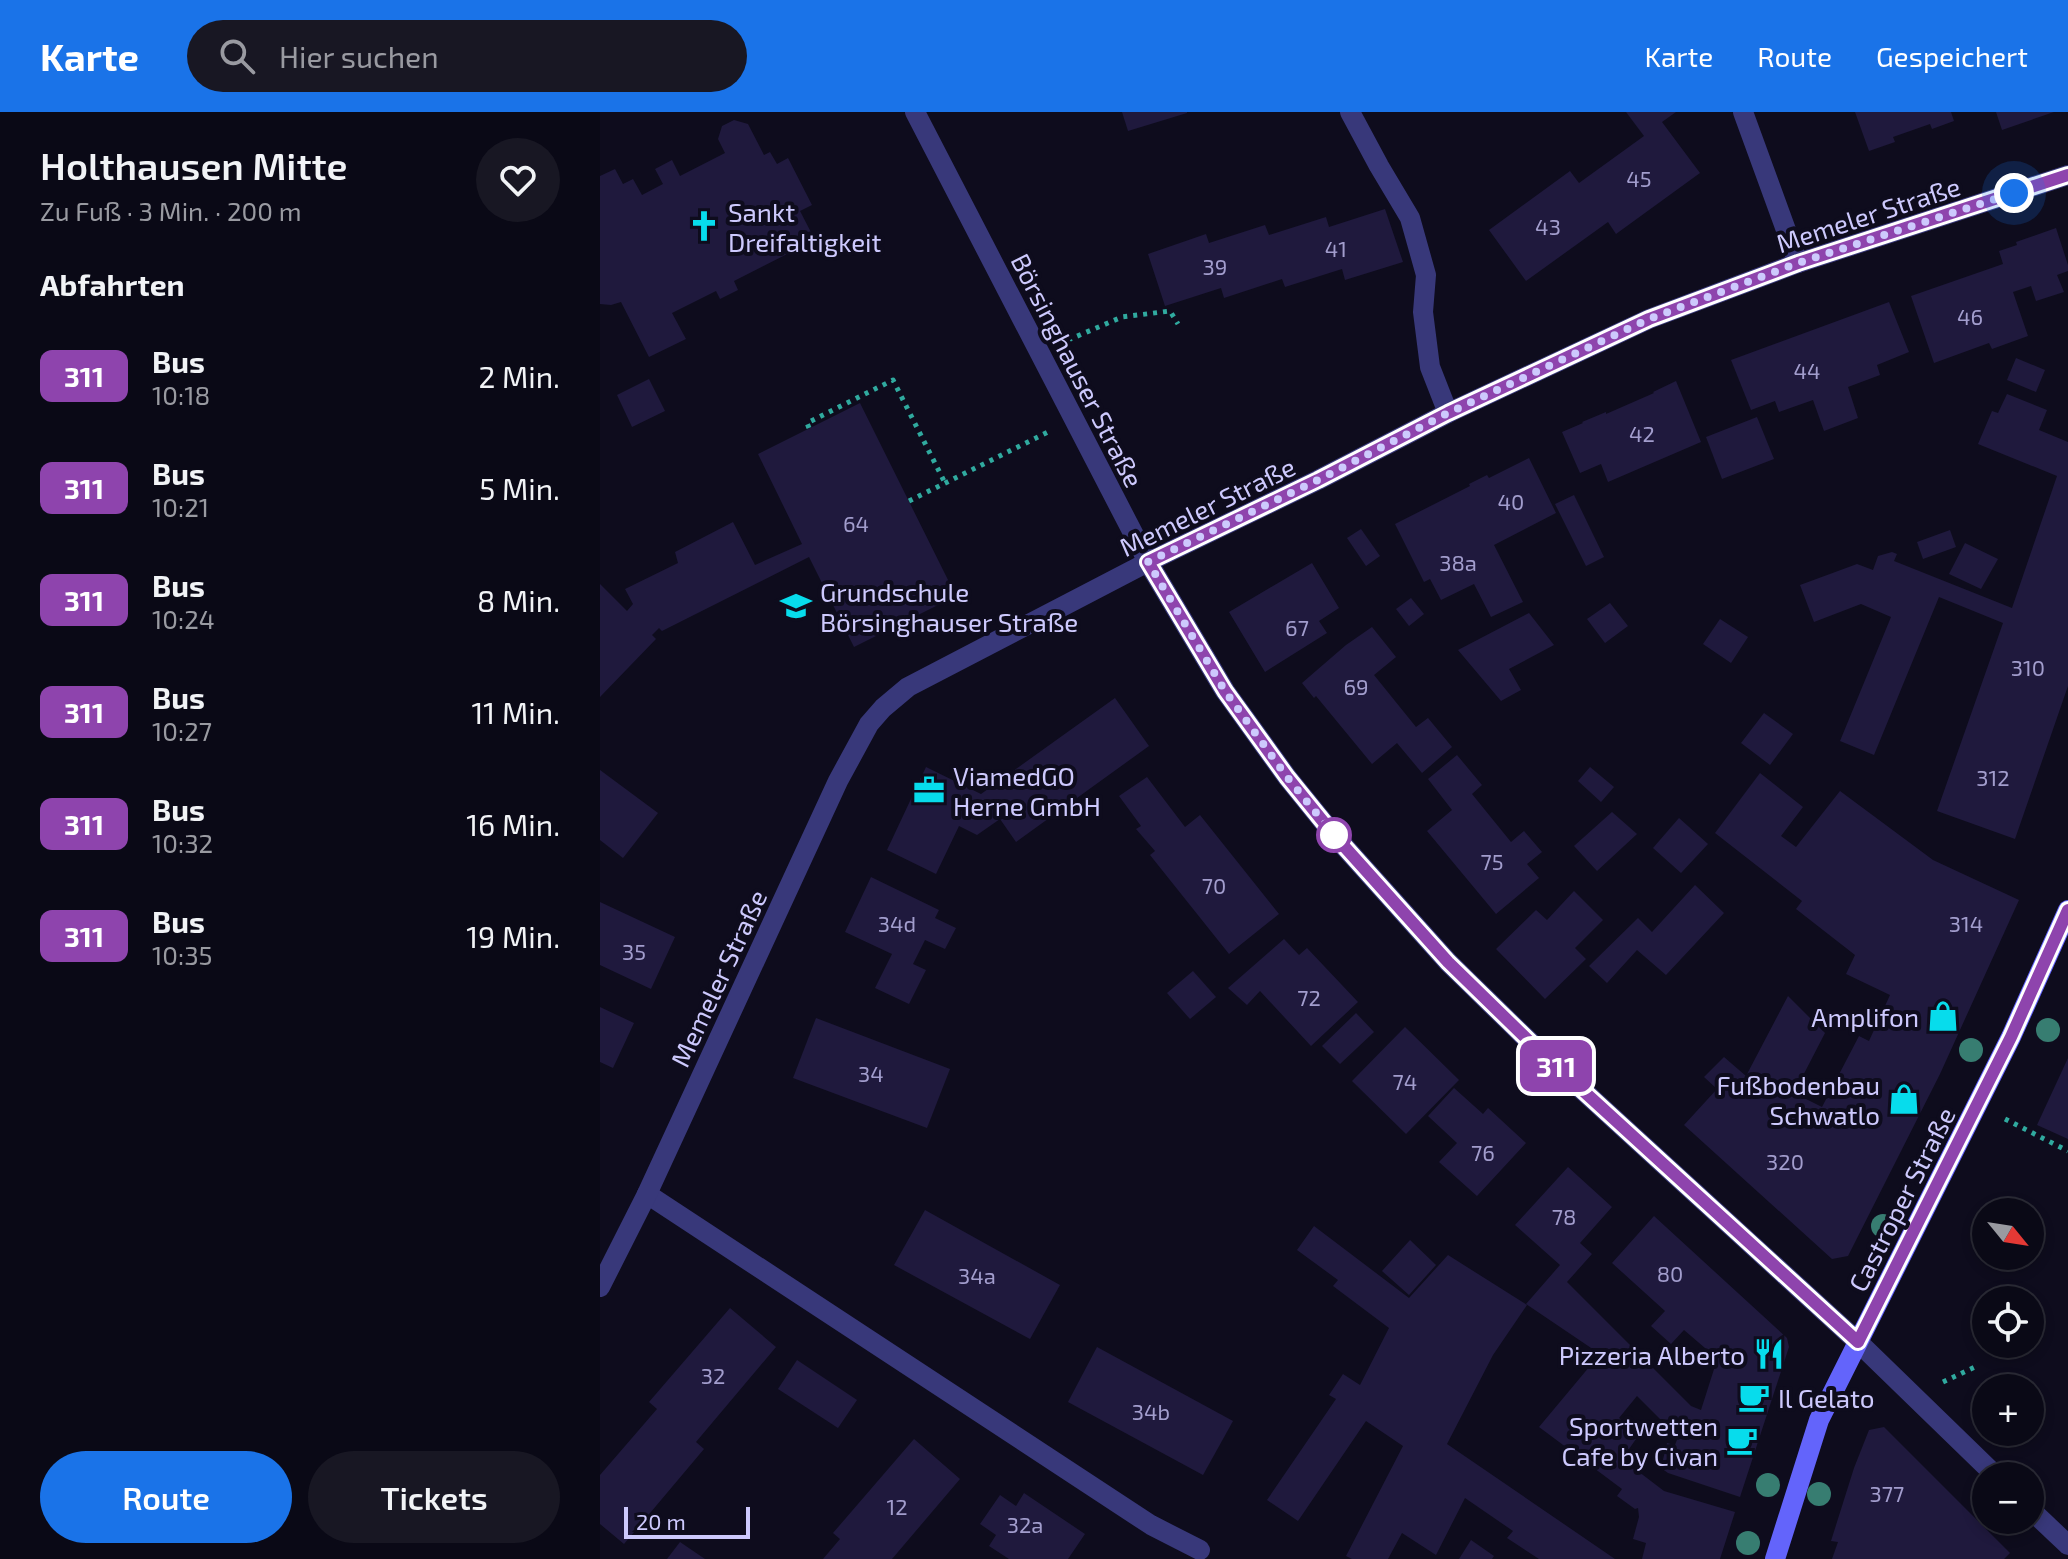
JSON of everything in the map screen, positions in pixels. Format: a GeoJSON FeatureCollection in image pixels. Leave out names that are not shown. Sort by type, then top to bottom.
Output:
{"type":"FeatureCollection","features":[{"type":"Feature","properties":{"kind":"main road","name":"Castroper Straße"},"geometry":{"type":"LineString","coordinates":[[1775,1559],[1819,1420],[2011,1037],[2068,910]]}},
{"type":"Feature","properties":{"kind":"street","name":"Börsinghauser Straße"},"geometry":{"type":"LineString","coordinates":[[915,112],[1148,562],[1225,691],[1287,777],[1334,835],[1448,962],[1532,1044],[1858,1342],[1982,1462]]}},
{"type":"Feature","properties":{"kind":"street"},"geometry":{"type":"LineString","coordinates":[[1350,112],[1410,218],[1426,275],[1423,312],[1430,367],[1448,413]]}},
{"type":"Feature","properties":{"kind":"street"},"geometry":{"type":"LineString","coordinates":[[1743,112],[1798,263]]}},
{"type":"Feature","properties":{"kind":"street","name":"Memeler Straße"},"geometry":{"type":"LineString","coordinates":[[600,1287],[647,1194],[838,781],[869,724],[908,687],[1148,562],[1448,413],[1649,319],[1798,263],[2068,175]]}},
{"type":"Feature","properties":{"kind":"street"},"geometry":{"type":"LineString","coordinates":[[647,1194],[1151,1525],[1200,1550]]}},
{"type":"Feature","properties":{"kind":"street"},"geometry":{"type":"LineString","coordinates":[[2044,1522],[2068,1545]]}},
{"type":"Feature","properties":{"kind":"path"},"geometry":{"type":"LineString","coordinates":[[1040,352],[1122,317],[1170,311],[1178,324]]}},
{"type":"Feature","properties":{"kind":"path"},"geometry":{"type":"LineString","coordinates":[[809,428],[807,423],[893,380],[945,483]]}},
{"type":"Feature","properties":{"kind":"path"},"geometry":{"type":"LineString","coordinates":[[909,501],[1032,440]]}},
{"type":"Feature","properties":{"kind":"path"},"geometry":{"type":"LineString","coordinates":[[1977,1105],[2068,1151]]}},
{"type":"Feature","properties":{"kind":"building"},"geometry":{"type":"Polygon","coordinates":[[[1122,112],[1187,112],[1187,113],[1128,131],[1122,112]]]}},
{"type":"Feature","properties":{"kind":"building"},"geometry":{"type":"Polygon","coordinates":[[[1626,112],[1676,112],[1662,122],[1700,173],[1616,234],[1608,222],[1526,281],[1489,230],[1570,171],[1579,183],[1644,136],[1626,112]]]}},
{"type":"Feature","properties":{"kind":"building"},"geometry":{"type":"Polygon","coordinates":[[[1855,112],[1951,112],[1954,121],[1932,129],[1930,124],[1893,137],[1895,142],[1869,151],[1855,112]]]}},
{"type":"Feature","properties":{"kind":"building"},"geometry":{"type":"Polygon","coordinates":[[[1996,112],[2054,112],[2002,130],[1996,112]]]}},
{"type":"Feature","properties":{"kind":"building","name":"Sankt Dreifaltigkeit"},"geometry":{"type":"Polygon","coordinates":[[[734,120],[748,124],[764,155],[770,152],[777,164],[788,158],[812,205],[800,211],[816,248],[806,253],[799,248],[734,281],[738,290],[720,299],[716,291],[672,313],[686,339],[649,357],[621,302],[600,304],[600,176],[615,169],[623,184],[633,179],[642,195],[663,184],[655,169],[672,160],[680,176],[725,153],[718,139],[722,126],[734,120]]]}},
{"type":"Feature","properties":{"kind":"building"},"geometry":{"type":"Polygon","coordinates":[[[1385,209],[1403,262],[1345,280],[1342,269],[1285,287],[1282,279],[1224,298],[1221,288],[1165,306],[1148,254],[1206,234],[1209,243],[1265,225],[1269,235],[1326,217],[1329,227],[1385,209]]]}},
{"type":"Feature","properties":{"kind":"building"},"geometry":{"type":"Polygon","coordinates":[[[2056,228],[2068,265],[2068,271],[2057,275],[2064,292],[2036,301],[2031,286],[2013,292],[2028,336],[1992,349],[1989,343],[1934,363],[1911,296],[2003,264],[1999,251],[2056,228]]]}},
{"type":"Feature","properties":{"kind":"building"},"geometry":{"type":"Polygon","coordinates":[[[1889,302],[1909,352],[1877,365],[1880,375],[1848,387],[1858,418],[1824,431],[1813,400],[1779,412],[1775,401],[1751,410],[1731,360],[1889,302]]]}},
{"type":"Feature","properties":{"kind":"building"},"geometry":{"type":"Polygon","coordinates":[[[2016,358],[2045,370],[2036,392],[2007,380],[2016,358]]]}},
{"type":"Feature","properties":{"kind":"building"},"geometry":{"type":"Polygon","coordinates":[[[649,379],[665,411],[632,427],[617,395],[649,379]]]}},
{"type":"Feature","properties":{"kind":"building"},"geometry":{"type":"Polygon","coordinates":[[[1676,381],[1701,442],[1608,482],[1601,464],[1580,473],[1562,432],[1676,381]]]}},
{"type":"Feature","properties":{"kind":"building"},"geometry":{"type":"Polygon","coordinates":[[[2007,394],[2047,410],[2039,430],[2068,442],[2068,686],[2015,839],[1937,811],[2003,623],[1939,597],[1874,755],[1840,741],[1891,617],[1861,604],[1814,622],[1800,585],[1857,564],[1873,570],[1878,556],[1892,552],[1897,554],[1894,561],[2012,608],[2057,476],[1978,444],[1992,411],[1998,413],[2007,394]]]}},
{"type":"Feature","properties":{"kind":"building"},"geometry":{"type":"Polygon","coordinates":[[[860,403],[956,596],[854,647],[809,557],[662,631],[659,628],[652,635],[656,639],[600,697],[600,584],[627,611],[633,604],[625,589],[678,563],[675,552],[733,522],[755,565],[802,544],[758,454],[860,403]]]}},
{"type":"Feature","properties":{"kind":"building"},"geometry":{"type":"Polygon","coordinates":[[[1757,417],[1774,459],[1722,479],[1706,437],[1757,417]]]}},
{"type":"Feature","properties":{"kind":"building"},"geometry":{"type":"Polygon","coordinates":[[[1529,458],[1556,513],[1494,545],[1523,602],[1491,617],[1474,584],[1441,600],[1430,579],[1424,582],[1395,524],[1487,475],[1489,478],[1529,458]]]}},
{"type":"Feature","properties":{"kind":"building"},"geometry":{"type":"Polygon","coordinates":[[[1574,495],[1604,557],[1586,566],[1555,504],[1574,495]]]}},
{"type":"Feature","properties":{"kind":"building"},"geometry":{"type":"Polygon","coordinates":[[[1361,529],[1380,556],[1366,566],[1347,538],[1361,529]]]}},
{"type":"Feature","properties":{"kind":"building"},"geometry":{"type":"Polygon","coordinates":[[[1950,530],[1956,547],[1923,559],[1917,542],[1950,530]]]}},
{"type":"Feature","properties":{"kind":"building"},"geometry":{"type":"Polygon","coordinates":[[[1965,543],[1998,559],[1981,589],[1949,574],[1965,543]]]}},
{"type":"Feature","properties":{"kind":"building"},"geometry":{"type":"Polygon","coordinates":[[[1312,563],[1339,608],[1319,621],[1327,633],[1265,672],[1229,612],[1312,563]]]}},
{"type":"Feature","properties":{"kind":"building"},"geometry":{"type":"Polygon","coordinates":[[[1411,598],[1424,614],[1409,626],[1396,609],[1411,598]]]}},
{"type":"Feature","properties":{"kind":"building"},"geometry":{"type":"Polygon","coordinates":[[[1610,603],[1628,626],[1605,643],[1587,619],[1610,603]]]}},
{"type":"Feature","properties":{"kind":"building"},"geometry":{"type":"Polygon","coordinates":[[[1529,613],[1554,645],[1509,669],[1521,690],[1501,701],[1458,650],[1529,613]]]}},
{"type":"Feature","properties":{"kind":"building"},"geometry":{"type":"Polygon","coordinates":[[[1720,619],[1748,637],[1731,663],[1703,644],[1720,619]]]}},
{"type":"Feature","properties":{"kind":"building"},"geometry":{"type":"Polygon","coordinates":[[[1372,627],[1396,657],[1374,675],[1416,727],[1428,718],[1452,747],[1422,773],[1397,743],[1372,764],[1302,683],[1372,627]]]}},
{"type":"Feature","properties":{"kind":"building"},"geometry":{"type":"Polygon","coordinates":[[[1115,698],[1149,746],[1016,842],[1000,819],[977,835],[959,826],[936,874],[887,850],[926,767],[981,794],[1115,698]]]}},
{"type":"Feature","properties":{"kind":"building"},"geometry":{"type":"Polygon","coordinates":[[[1764,713],[1793,734],[1770,765],[1741,743],[1764,713]]]}},
{"type":"Feature","properties":{"kind":"building"},"geometry":{"type":"Polygon","coordinates":[[[1457,755],[1482,785],[1472,794],[1511,842],[1524,831],[1542,852],[1527,864],[1539,878],[1496,914],[1427,831],[1452,810],[1428,779],[1457,755]]]}},
{"type":"Feature","properties":{"kind":"building"},"geometry":{"type":"Polygon","coordinates":[[[1590,767],[1614,787],[1601,802],[1578,781],[1590,767]]]}},
{"type":"Feature","properties":{"kind":"building"},"geometry":{"type":"Polygon","coordinates":[[[600,770],[658,813],[623,858],[600,840],[600,770]]]}},
{"type":"Feature","properties":{"kind":"building"},"geometry":{"type":"Polygon","coordinates":[[[1760,773],[1803,807],[1781,836],[1796,847],[1840,791],[1933,860],[2019,900],[1940,1074],[1848,1256],[1832,1259],[1684,1125],[1717,1089],[1704,1077],[1724,1057],[1746,1076],[1788,996],[1825,1033],[1794,1093],[1822,1107],[1859,1036],[1869,1041],[1890,995],[1846,974],[1855,955],[1796,909],[1802,901],[1715,833],[1760,773]]]}},
{"type":"Feature","properties":{"kind":"building"},"geometry":{"type":"Polygon","coordinates":[[[1147,777],[1185,827],[1200,815],[1279,914],[1229,954],[1150,855],[1155,851],[1136,829],[1141,826],[1119,796],[1147,777]]]}},
{"type":"Feature","properties":{"kind":"building"},"geometry":{"type":"Polygon","coordinates":[[[1612,812],[1637,834],[1597,871],[1574,846],[1612,812]]]}},
{"type":"Feature","properties":{"kind":"building"},"geometry":{"type":"Polygon","coordinates":[[[1679,818],[1708,844],[1681,873],[1653,848],[1679,818]]]}},
{"type":"Feature","properties":{"kind":"building"},"geometry":{"type":"Polygon","coordinates":[[[871,877],[939,910],[935,918],[956,928],[945,949],[925,940],[913,964],[926,970],[909,1004],[875,988],[892,954],[845,932],[871,877]]]}},
{"type":"Feature","properties":{"kind":"building"},"geometry":{"type":"Polygon","coordinates":[[[1695,885],[1724,913],[1666,975],[1637,950],[1607,983],[1589,966],[1638,918],[1652,932],[1695,885]]]}},
{"type":"Feature","properties":{"kind":"building"},"geometry":{"type":"Polygon","coordinates":[[[1574,891],[1603,920],[1575,948],[1586,959],[1545,999],[1496,949],[1536,910],[1547,920],[1574,891]]]}},
{"type":"Feature","properties":{"kind":"building"},"geometry":{"type":"Polygon","coordinates":[[[600,902],[675,937],[651,989],[600,965],[600,902]]]}},
{"type":"Feature","properties":{"kind":"building"},"geometry":{"type":"Polygon","coordinates":[[[1284,939],[1299,955],[1307,948],[1358,1002],[1311,1046],[1260,991],[1247,1005],[1228,988],[1284,939]]]}},
{"type":"Feature","properties":{"kind":"building"},"geometry":{"type":"Polygon","coordinates":[[[1193,971],[1216,997],[1190,1019],[1167,993],[1193,971]]]}},
{"type":"Feature","properties":{"kind":"building"},"geometry":{"type":"Polygon","coordinates":[[[600,1007],[634,1023],[613,1068],[600,1062],[600,1007]]]}},
{"type":"Feature","properties":{"kind":"building"},"geometry":{"type":"Polygon","coordinates":[[[1356,1013],[1374,1032],[1340,1064],[1322,1046],[1356,1013]]]}},
{"type":"Feature","properties":{"kind":"building"},"geometry":{"type":"Polygon","coordinates":[[[816,1018],[950,1069],[927,1128],[793,1078],[816,1018]]]}},
{"type":"Feature","properties":{"kind":"building"},"geometry":{"type":"Polygon","coordinates":[[[1405,1027],[1459,1080],[1406,1134],[1352,1081],[1405,1027]]]}},
{"type":"Feature","properties":{"kind":"building"},"geometry":{"type":"Polygon","coordinates":[[[2068,1058],[2068,1139],[2037,1125],[2068,1058]]]}},
{"type":"Feature","properties":{"kind":"building"},"geometry":{"type":"Polygon","coordinates":[[[1454,1088],[1483,1114],[1488,1108],[1526,1143],[1477,1196],[1439,1162],[1457,1143],[1428,1116],[1454,1088]]]}},
{"type":"Feature","properties":{"kind":"building"},"geometry":{"type":"Polygon","coordinates":[[[1568,1167],[1612,1207],[1580,1243],[1592,1254],[1567,1282],[1691,1406],[1701,1410],[1715,1366],[1712,1354],[1684,1330],[1671,1344],[1651,1326],[1665,1311],[1612,1263],[1654,1216],[1787,1338],[1789,1347],[1740,1497],[1661,1468],[1667,1443],[1675,1445],[1681,1429],[1674,1422],[1660,1419],[1637,1396],[1619,1418],[1636,1430],[1636,1439],[1622,1459],[1664,1491],[1735,1512],[1720,1559],[1642,1559],[1646,1543],[1633,1539],[1639,1517],[1638,1508],[1617,1496],[1622,1489],[1539,1427],[1600,1354],[1526,1304],[1560,1265],[1515,1225],[1568,1167]]]}},
{"type":"Feature","properties":{"kind":"building"},"geometry":{"type":"Polygon","coordinates":[[[925,1210],[1060,1285],[1030,1339],[894,1265],[925,1210]]]}},
{"type":"Feature","properties":{"kind":"building"},"geometry":{"type":"Polygon","coordinates":[[[1314,1226],[1409,1298],[1448,1255],[1527,1305],[1493,1355],[1447,1444],[1615,1559],[1539,1559],[1507,1538],[1513,1531],[1465,1498],[1436,1555],[1402,1533],[1388,1559],[1352,1559],[1346,1556],[1403,1446],[1366,1421],[1298,1521],[1267,1500],[1336,1399],[1329,1395],[1343,1374],[1360,1385],[1389,1328],[1333,1286],[1338,1280],[1297,1250],[1314,1226]]]}},
{"type":"Feature","properties":{"kind":"building"},"geometry":{"type":"Polygon","coordinates":[[[1410,1240],[1436,1265],[1409,1295],[1382,1271],[1410,1240]]]}},
{"type":"Feature","properties":{"kind":"building"},"geometry":{"type":"Polygon","coordinates":[[[730,1308],[776,1347],[696,1442],[704,1449],[624,1544],[600,1524],[600,1475],[657,1409],[649,1402],[730,1308]]]}},
{"type":"Feature","properties":{"kind":"building"},"geometry":{"type":"Polygon","coordinates":[[[1097,1347],[1233,1421],[1203,1475],[1068,1402],[1097,1347]]]}},
{"type":"Feature","properties":{"kind":"building"},"geometry":{"type":"Polygon","coordinates":[[[797,1360],[857,1400],[838,1428],[778,1389],[797,1360]]]}},
{"type":"Feature","properties":{"kind":"building"},"geometry":{"type":"Polygon","coordinates":[[[1884,1427],[1972,1515],[1972,1534],[1991,1534],[2010,1553],[2004,1559],[1832,1559],[1838,1542],[1831,1541],[1869,1430],[1884,1427]]]}},
{"type":"Feature","properties":{"kind":"building"},"geometry":{"type":"Polygon","coordinates":[[[914,1439],[960,1479],[892,1559],[823,1559],[840,1539],[833,1533],[914,1439]]]}},
{"type":"Feature","properties":{"kind":"building"},"geometry":{"type":"Polygon","coordinates":[[[1024,1493],[1085,1534],[1068,1559],[1009,1559],[989,1546],[996,1535],[980,1524],[1000,1495],[1016,1506],[1024,1493]]]}},
{"type":"Feature","properties":{"kind":"building"},"geometry":{"type":"Polygon","coordinates":[[[1471,1540],[1494,1556],[1492,1559],[1459,1559],[1471,1540]]]}},
{"type":"Feature","properties":{"kind":"building"},"geometry":{"type":"Polygon","coordinates":[[[680,1542],[705,1559],[667,1559],[680,1542]]]}},
{"type":"Feature","properties":{"kind":"bus line","name":"311"},"geometry":{"type":"LineString","coordinates":[[2068,175],[1798,263],[1649,319],[1448,413],[1148,562],[1225,691],[1287,777],[1334,835],[1448,962],[1532,1044],[1858,1342],[2011,1037],[2068,910]]}},
{"type":"Feature","properties":{"kind":"place","name":"Sankt Dreifaltigkeit"},"geometry":{"type":"Point","coordinates":[704,226]}},
{"type":"Feature","properties":{"kind":"place","name":"Grundschule Börsinghauser Straße"},"geometry":{"type":"Point","coordinates":[796,606]}},
{"type":"Feature","properties":{"kind":"place","name":"ViamedGO Herne GmbH"},"geometry":{"type":"Point","coordinates":[929,790]}},
{"type":"Feature","properties":{"kind":"place","name":"Amplifon"},"geometry":{"type":"Point","coordinates":[1943,1016]}},
{"type":"Feature","properties":{"kind":"place","name":"Fußbodenbau Schwatlo"},"geometry":{"type":"Point","coordinates":[1904,1099]}},
{"type":"Feature","properties":{"kind":"place","name":"Pizzeria Alberto"},"geometry":{"type":"Point","coordinates":[1769,1354]}},
{"type":"Feature","properties":{"kind":"place","name":"Il Gelato"},"geometry":{"type":"Point","coordinates":[1754,1397]}},
{"type":"Feature","properties":{"kind":"place","name":"Sportwetten Cafe by Civan"},"geometry":{"type":"Point","coordinates":[1742,1440]}},
{"type":"Feature","properties":{"kind":"route"},"geometry":{"type":"LineString","coordinates":[[1334,835],[1287,777],[1225,691],[1148,562],[1448,413],[1649,319],[1798,263],[2014,193]]}}]}
